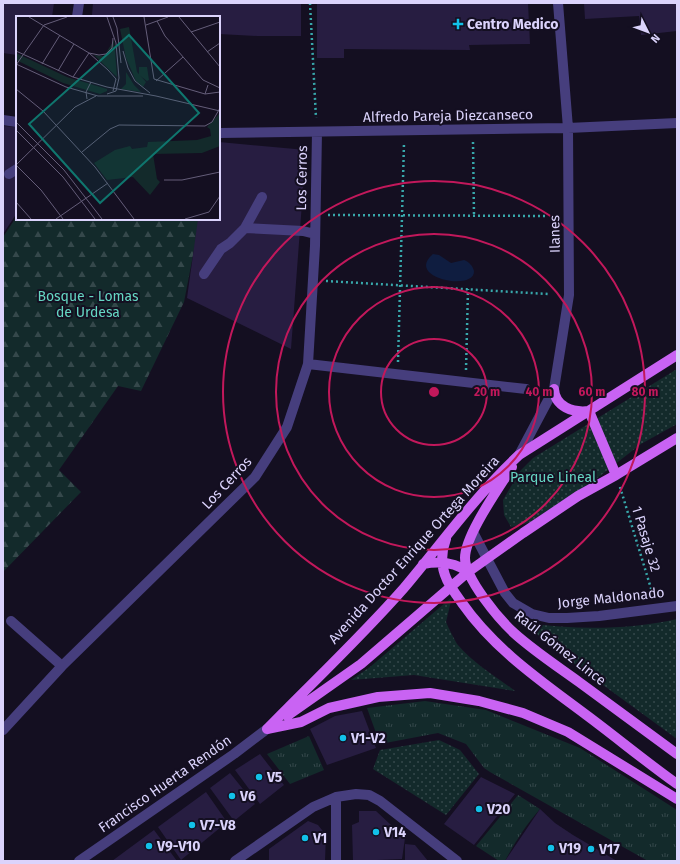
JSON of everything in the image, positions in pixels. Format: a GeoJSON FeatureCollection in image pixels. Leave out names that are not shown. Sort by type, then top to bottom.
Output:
{"type":"FeatureCollection","features":[{"type":"Feature","properties":{"kind":"main road","name":"Avenida Doctor Enrique Ortega Moreira"},"geometry":{"type":"LineString","coordinates":[[267,729],[387,607],[452,528],[519,455],[677,355]]}},
{"type":"Feature","properties":{"kind":"main road"},"geometry":{"type":"LineString","coordinates":[[554,389],[557,400],[565,408],[576,412],[589,411],[616,475]]}},
{"type":"Feature","properties":{"kind":"main road"},"geometry":{"type":"LineString","coordinates":[[267,729],[361,664],[468,572],[578,496],[677,438]]}},
{"type":"Feature","properties":{"kind":"main road","name":"Raúl Gómez Lince"},"geometry":{"type":"LineString","coordinates":[[519,455],[473,532],[465,556],[465,564],[468,572],[497,616],[515,633],[542,655],[677,754]]}},
{"type":"Feature","properties":{"kind":"main road"},"geometry":{"type":"LineString","coordinates":[[452,528],[443,548],[442,562],[446,577],[451,588],[482,629],[508,654],[677,784]]}},
{"type":"Feature","properties":{"kind":"main road"},"geometry":{"type":"LineString","coordinates":[[423,564],[442,562],[457,566],[468,572]]}},
{"type":"Feature","properties":{"kind":"main road"},"geometry":{"type":"LineString","coordinates":[[267,729],[301,722],[329,708],[378,696],[430,693],[479,701],[523,714],[568,732],[677,799]]}},
{"type":"Feature","properties":{"kind":"street"},"geometry":{"type":"LineString","coordinates":[[77,16],[80,3]]}},
{"type":"Feature","properties":{"kind":"street","name":"Ilanes"},"geometry":{"type":"LineString","coordinates":[[519,455],[554,389],[570,295],[568,128],[558,3]]}},
{"type":"Feature","properties":{"kind":"street"},"geometry":{"type":"LineString","coordinates":[[3,120],[16,122]]}},
{"type":"Feature","properties":{"kind":"street","name":"Alfredo Pareja Diezcanseco"},"geometry":{"type":"LineString","coordinates":[[220,133],[568,128],[677,123]]}},
{"type":"Feature","properties":{"kind":"street","name":"Los Cerros"},"geometry":{"type":"LineString","coordinates":[[3,730],[62,666],[255,477],[287,427],[308,364],[316,215],[317,132]]}},
{"type":"Feature","properties":{"kind":"street"},"geometry":{"type":"LineString","coordinates":[[204,274],[221,249],[230,243],[245,228],[262,197]]}},
{"type":"Feature","properties":{"kind":"street"},"geometry":{"type":"LineString","coordinates":[[245,228],[303,231],[315,234]]}},
{"type":"Feature","properties":{"kind":"street"},"geometry":{"type":"LineString","coordinates":[[308,364],[526,389]]}},
{"type":"Feature","properties":{"kind":"street","name":"Jorge Maldonado"},"geometry":{"type":"LineString","coordinates":[[473,532],[504,593],[509,599],[525,611],[539,616],[558,618],[580,617],[677,606]]}},
{"type":"Feature","properties":{"kind":"street"},"geometry":{"type":"LineString","coordinates":[[12,621],[62,666]]}},
{"type":"Feature","properties":{"kind":"street","name":"Francisco Huerta Rendón"},"geometry":{"type":"LineString","coordinates":[[79,861],[228,758],[267,729]]}},
{"type":"Feature","properties":{"kind":"street"},"geometry":{"type":"LineString","coordinates":[[235,861],[313,807],[336,797],[356,794],[369,795],[380,801],[457,861]]}},
{"type":"Feature","properties":{"kind":"street"},"geometry":{"type":"LineString","coordinates":[[336,797],[336,861]]}},
{"type":"Feature","properties":{"kind":"path"},"geometry":{"type":"LineString","coordinates":[[310,3],[317,132]]}},
{"type":"Feature","properties":{"kind":"path"},"geometry":{"type":"LineString","coordinates":[[473,130],[474,216]]}},
{"type":"Feature","properties":{"kind":"path"},"geometry":{"type":"LineString","coordinates":[[398,374],[404,131]]}},
{"type":"Feature","properties":{"kind":"path"},"geometry":{"type":"LineString","coordinates":[[316,215],[548,216]]}},
{"type":"Feature","properties":{"kind":"path"},"geometry":{"type":"LineString","coordinates":[[313,280],[548,294]]}},
{"type":"Feature","properties":{"kind":"path"},"geometry":{"type":"LineString","coordinates":[[466,382],[468,289]]}},
{"type":"Feature","properties":{"kind":"path","name":"1 Pasaje 32"},"geometry":{"type":"LineString","coordinates":[[616,475],[657,608]]}},
{"type":"Feature","properties":{"kind":"green space","name":"Bosque - Lomas de Urdesa"},"geometry":{"type":"Polygon","coordinates":[[[16,218],[16,220],[200,220],[184,302],[141,391],[118,386],[59,470],[81,492],[3,572],[3,471],[5,468],[3,467],[3,237],[16,218]]]}},
{"type":"Feature","properties":{"kind":"green space","name":"Parque Lineal"},"geometry":{"type":"Polygon","coordinates":[[[677,369],[677,424],[641,444],[596,479],[529,523],[511,527],[504,515],[503,500],[520,471],[533,458],[677,369]]]}},
{"type":"Feature","properties":{"kind":"green space"},"geometry":{"type":"Polygon","coordinates":[[[452,597],[446,622],[457,644],[477,663],[515,691],[414,675],[351,680],[370,667],[452,597]]]}},
{"type":"Feature","properties":{"kind":"green space"},"geometry":{"type":"Polygon","coordinates":[[[677,619],[677,739],[562,655],[526,623],[564,627],[602,628],[658,623],[677,619]]]}},
{"type":"Feature","properties":{"kind":"green space"},"geometry":{"type":"Polygon","coordinates":[[[425,701],[486,710],[580,748],[677,810],[677,861],[648,861],[490,772],[484,768],[466,744],[438,733],[380,744],[367,708],[425,701]]]}},
{"type":"Feature","properties":{"kind":"green space"},"geometry":{"type":"Polygon","coordinates":[[[309,736],[324,770],[290,784],[267,754],[309,736]]]}},
{"type":"Feature","properties":{"kind":"green space"},"geometry":{"type":"Polygon","coordinates":[[[439,740],[460,750],[479,774],[446,815],[373,769],[380,750],[439,740]]]}},
{"type":"Feature","properties":{"kind":"green space"},"geometry":{"type":"Polygon","coordinates":[[[518,795],[540,809],[521,834],[505,861],[499,861],[476,846],[518,795]]]}},
{"type":"Feature","properties":{"kind":"water"},"geometry":{"type":"Polygon","coordinates":[[[433,254],[439,255],[451,263],[464,260],[468,262],[474,271],[471,277],[464,281],[454,281],[433,275],[427,270],[426,262],[433,254]]]}},
{"type":"Feature","properties":{"kind":"building"},"geometry":{"type":"Polygon","coordinates":[[[3,3],[54,3],[52,16],[16,16],[16,55],[3,53],[3,3]]]}},
{"type":"Feature","properties":{"kind":"building"},"geometry":{"type":"Polygon","coordinates":[[[93,3],[301,3],[301,36],[220,34],[220,16],[92,15],[93,3]]]}},
{"type":"Feature","properties":{"kind":"building"},"geometry":{"type":"Polygon","coordinates":[[[317,3],[528,3],[530,44],[469,45],[470,50],[344,49],[344,58],[317,58],[317,3]]]}},
{"type":"Feature","properties":{"kind":"building"},"geometry":{"type":"Polygon","coordinates":[[[584,3],[677,3],[677,31],[641,35],[639,16],[585,19],[584,3]]]}},
{"type":"Feature","properties":{"kind":"building"},"geometry":{"type":"Polygon","coordinates":[[[3,126],[16,127],[16,214],[3,234],[3,126]]]}},
{"type":"Feature","properties":{"kind":"building"},"geometry":{"type":"Polygon","coordinates":[[[220,142],[306,150],[291,349],[187,298],[198,220],[220,220],[220,142]]]}},
{"type":"Feature","properties":{"kind":"building","name":"V1-V2"},"geometry":{"type":"Polygon","coordinates":[[[362,711],[376,748],[327,765],[310,729],[335,716],[362,711]]]}},
{"type":"Feature","properties":{"kind":"building","name":"V5"},"geometry":{"type":"Polygon","coordinates":[[[260,754],[284,785],[260,804],[235,770],[260,754]]]}},
{"type":"Feature","properties":{"kind":"building","name":"V6"},"geometry":{"type":"Polygon","coordinates":[[[230,773],[255,804],[234,821],[210,788],[230,773]]]}},
{"type":"Feature","properties":{"kind":"building","name":"V20"},"geometry":{"type":"Polygon","coordinates":[[[481,777],[515,794],[474,845],[444,824],[481,777]]]}},
{"type":"Feature","properties":{"kind":"building","name":"V7-V8"},"geometry":{"type":"Polygon","coordinates":[[[206,792],[227,822],[181,860],[158,827],[206,792]]]}},
{"type":"Feature","properties":{"kind":"building"},"geometry":{"type":"Polygon","coordinates":[[[540,809],[555,823],[617,861],[505,861],[540,809]]]}},
{"type":"Feature","properties":{"kind":"building","name":"V14"},"geometry":{"type":"Polygon","coordinates":[[[359,811],[376,811],[405,838],[402,859],[353,861],[352,825],[359,822],[359,811]]]}},
{"type":"Feature","properties":{"kind":"building","name":"V1"},"geometry":{"type":"Polygon","coordinates":[[[308,821],[318,825],[326,835],[325,861],[269,861],[269,849],[308,821]]]}},
{"type":"Feature","properties":{"kind":"building","name":"V9-V10"},"geometry":{"type":"Polygon","coordinates":[[[154,830],[177,861],[112,861],[154,830]]]}},
{"type":"Feature","properties":{"kind":"building"},"geometry":{"type":"Polygon","coordinates":[[[405,844],[415,845],[428,861],[405,861],[405,844]]]}},
{"type":"Feature","properties":{"kind":"place","name":"Centro Medico"},"geometry":{"type":"Point","coordinates":[458,24]}},
{"type":"Feature","properties":{"kind":"place","name":"V1-V2"},"geometry":{"type":"Point","coordinates":[343,738]}},
{"type":"Feature","properties":{"kind":"place","name":"V5"},"geometry":{"type":"Point","coordinates":[259,777]}},
{"type":"Feature","properties":{"kind":"place","name":"V6"},"geometry":{"type":"Point","coordinates":[232,796]}},
{"type":"Feature","properties":{"kind":"place","name":"V20"},"geometry":{"type":"Point","coordinates":[479,809]}},
{"type":"Feature","properties":{"kind":"place","name":"V7-V8"},"geometry":{"type":"Point","coordinates":[192,825]}},
{"type":"Feature","properties":{"kind":"place","name":"V14"},"geometry":{"type":"Point","coordinates":[376,832]}},
{"type":"Feature","properties":{"kind":"place","name":"V1"},"geometry":{"type":"Point","coordinates":[305,838]}},
{"type":"Feature","properties":{"kind":"place","name":"V9-V10"},"geometry":{"type":"Point","coordinates":[149,846]}},
{"type":"Feature","properties":{"kind":"place","name":"V19"},"geometry":{"type":"Point","coordinates":[551,848]}},
{"type":"Feature","properties":{"kind":"place","name":"V17"},"geometry":{"type":"Point","coordinates":[591,849]}}]}
